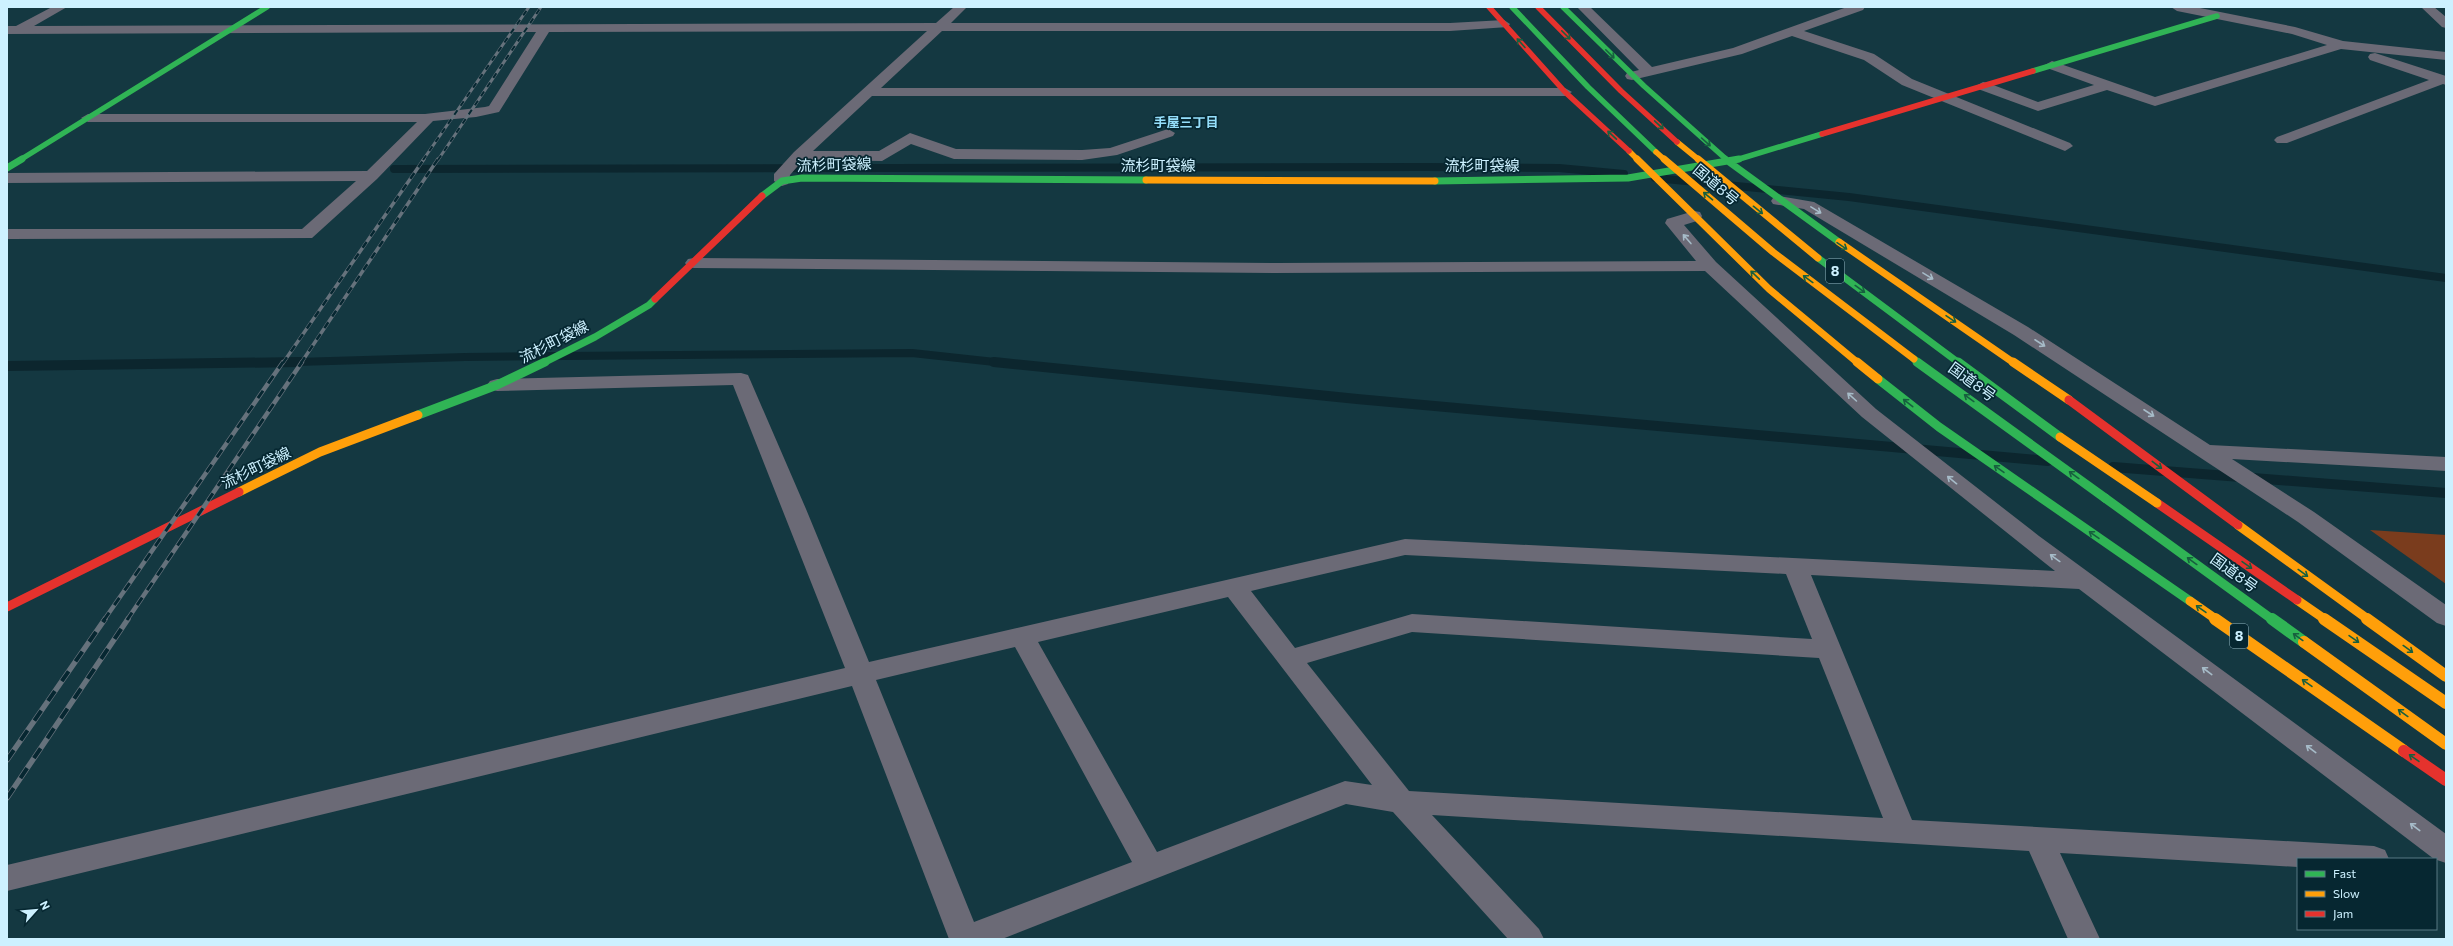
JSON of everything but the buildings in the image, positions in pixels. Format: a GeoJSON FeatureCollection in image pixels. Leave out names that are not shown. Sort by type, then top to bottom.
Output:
{"type":"FeatureCollection","features":[{"type":"Feature","properties":{"kind":"main road"},"geometry":{"type":"LineString","coordinates":[[7,168],[267,7]]}},
{"type":"Feature","properties":{"kind":"main road","name":"8"},"geometry":{"type":"LineString","coordinates":[[1489,7],[1566,92],[1654,174],[1694,216],[1769,289],[1844,352],[1939,427],[2446,780]]}},
{"type":"Feature","properties":{"kind":"main road","name":"国道8号"},"geometry":{"type":"LineString","coordinates":[[1512,7],[1594,94],[1668,164],[1792,266],[2112,503],[2446,744]]}},
{"type":"Feature","properties":{"kind":"main road","name":"国道8号"},"geometry":{"type":"LineString","coordinates":[[1538,7],[1621,91],[1699,162],[1813,254],[2052,431],[2446,703]]}},
{"type":"Feature","properties":{"kind":"main road","name":"8"},"geometry":{"type":"LineString","coordinates":[[1564,8],[1632,76],[1729,162],[1779,201],[1826,235],[2029,371],[2297,569],[2446,676]]}},
{"type":"Feature","properties":{"kind":"main road","name":"流杉町袋線"},"geometry":{"type":"LineString","coordinates":[[7,607],[320,452],[524,374],[595,337],[649,305],[772,187],[782,181],[802,178],[1032,167],[1607,180],[1729,162],[2217,16]]}},
{"type":"Feature","properties":{"kind":"street"},"geometry":{"type":"LineString","coordinates":[[10,32],[61,7]]}},
{"type":"Feature","properties":{"kind":"street"},"geometry":{"type":"LineString","coordinates":[[782,181],[782,174],[799,155],[870,92],[961,7]]}},
{"type":"Feature","properties":{"kind":"street"},"geometry":{"type":"LineString","coordinates":[[1564,8],[1583,7],[1649,72]]}},
{"type":"Feature","properties":{"kind":"street"},"geometry":{"type":"LineString","coordinates":[[1632,76],[1737,51],[1794,32],[1859,7]]}},
{"type":"Feature","properties":{"kind":"street"},"geometry":{"type":"LineString","coordinates":[[2177,7],[2294,31],[2444,80]]}},
{"type":"Feature","properties":{"kind":"street"},"geometry":{"type":"LineString","coordinates":[[2217,16],[2248,7]]}},
{"type":"Feature","properties":{"kind":"street"},"geometry":{"type":"LineString","coordinates":[[2427,7],[2446,24]]}},
{"type":"Feature","properties":{"kind":"street"},"geometry":{"type":"LineString","coordinates":[[10,32],[231,29],[544,30],[940,27],[1450,27],[1504,24]]}},
{"type":"Feature","properties":{"kind":"street"},"geometry":{"type":"LineString","coordinates":[[88,118],[420,117],[423,119],[439,114],[479,114],[494,109],[544,30]]}},
{"type":"Feature","properties":{"kind":"street"},"geometry":{"type":"LineString","coordinates":[[1794,32],[1869,57],[1907,82],[2064,146]]}},
{"type":"Feature","properties":{"kind":"street"},"geometry":{"type":"LineString","coordinates":[[1786,44],[1802,46],[1836,60]]}},
{"type":"Feature","properties":{"kind":"street"},"geometry":{"type":"LineString","coordinates":[[2052,65],[2155,102],[2340,45],[2446,56]]}},
{"type":"Feature","properties":{"kind":"street"},"geometry":{"type":"LineString","coordinates":[[1871,74],[1884,80],[1907,82]]}},
{"type":"Feature","properties":{"kind":"street"},"geometry":{"type":"LineString","coordinates":[[2282,140],[2444,80]]}},
{"type":"Feature","properties":{"kind":"street"},"geometry":{"type":"LineString","coordinates":[[1983,86],[2038,107],[2108,85]]}},
{"type":"Feature","properties":{"kind":"street"},"geometry":{"type":"LineString","coordinates":[[870,92],[989,90],[1566,92]]}},
{"type":"Feature","properties":{"kind":"street"},"geometry":{"type":"LineString","coordinates":[[7,234],[306,234],[371,176],[426,122],[423,119]]}},
{"type":"Feature","properties":{"kind":"street"},"geometry":{"type":"LineString","coordinates":[[799,155],[882,156],[910,138],[954,154],[1032,167],[1082,155],[1112,152],[1168,133]]}},
{"type":"Feature","properties":{"kind":"street"},"geometry":{"type":"LineString","coordinates":[[7,178],[371,176]]}},
{"type":"Feature","properties":{"kind":"street"},"geometry":{"type":"LineString","coordinates":[[1779,201],[1808,205],[2021,331],[2208,451],[2306,517],[2446,617]]}},
{"type":"Feature","properties":{"kind":"street"},"geometry":{"type":"LineString","coordinates":[[1694,216],[1673,224],[1710,266],[1869,413],[2007,522],[2446,851]]}},
{"type":"Feature","properties":{"kind":"street"},"geometry":{"type":"LineString","coordinates":[[694,263],[1270,268],[1710,266]]}},
{"type":"Feature","properties":{"kind":"street"},"geometry":{"type":"LineString","coordinates":[[497,385],[742,380],[795,509],[966,939],[1345,792],[1401,802],[1902,830],[2039,840],[2356,858]]}},
{"type":"Feature","properties":{"kind":"street"},"geometry":{"type":"LineString","coordinates":[[2208,451],[2446,464]]}},
{"type":"Feature","properties":{"kind":"street"},"geometry":{"type":"LineString","coordinates":[[7,878],[860,674],[1405,547],[1796,568],[2087,581]]}},
{"type":"Feature","properties":{"kind":"street"},"geometry":{"type":"LineString","coordinates":[[1796,568],[1902,830]]}},
{"type":"Feature","properties":{"kind":"street"},"geometry":{"type":"LineString","coordinates":[[1234,587],[1289,660],[1401,802],[1528,939]]}},
{"type":"Feature","properties":{"kind":"street"},"geometry":{"type":"LineString","coordinates":[[1289,660],[1412,622],[1830,649]]}},
{"type":"Feature","properties":{"kind":"street"},"geometry":{"type":"LineString","coordinates":[[1022,636],[1150,867]]}},
{"type":"Feature","properties":{"kind":"street"},"geometry":{"type":"LineString","coordinates":[[2039,840],[2084,939]]}},
{"type":"Feature","properties":{"kind":"shaded area"},"geometry":{"type":"Polygon","coordinates":[[[2370,530],[2446,535],[2446,584],[2370,530]]]}},
{"type":"Feature","properties":{"kind":"waterway"},"geometry":{"type":"LineString","coordinates":[[394,169],[1426,167],[1559,168],[1624,174]]}},
{"type":"Feature","properties":{"kind":"waterway"},"geometry":{"type":"LineString","coordinates":[[1655,178],[1849,197],[2446,278]]}},
{"type":"Feature","properties":{"kind":"waterway"},"geometry":{"type":"LineString","coordinates":[[294,362],[465,357],[912,353],[1004,363]]}},
{"type":"Feature","properties":{"kind":"waterway"},"geometry":{"type":"LineString","coordinates":[[7,366],[294,362]]}},
{"type":"Feature","properties":{"kind":"waterway"},"geometry":{"type":"LineString","coordinates":[[263,363],[294,362]]}},
{"type":"Feature","properties":{"kind":"waterway"},"geometry":{"type":"LineString","coordinates":[[294,362],[300,362]]}},
{"type":"Feature","properties":{"kind":"waterway"},"geometry":{"type":"LineString","coordinates":[[994,362],[1357,399],[2048,461]]}},
{"type":"Feature","properties":{"kind":"waterway"},"geometry":{"type":"LineString","coordinates":[[2113,467],[2446,493]]}},
{"type":"Feature","properties":{"kind":"railway"},"geometry":{"type":"LineString","coordinates":[[423,160],[529,7]]}},
{"type":"Feature","properties":{"kind":"railway"},"geometry":{"type":"LineString","coordinates":[[438,160],[541,7]]}},
{"type":"Feature","properties":{"kind":"railway"},"geometry":{"type":"LineString","coordinates":[[283,363],[424,159]]}},
{"type":"Feature","properties":{"kind":"railway"},"geometry":{"type":"LineString","coordinates":[[301,363],[438,159]]}},
{"type":"Feature","properties":{"kind":"railway"},"geometry":{"type":"LineString","coordinates":[[104,620],[283,362]]}},
{"type":"Feature","properties":{"kind":"railway"},"geometry":{"type":"LineString","coordinates":[[127,620],[302,362]]}},
{"type":"Feature","properties":{"kind":"railway"},"geometry":{"type":"LineString","coordinates":[[7,760],[105,619]]}},
{"type":"Feature","properties":{"kind":"railway"},"geometry":{"type":"LineString","coordinates":[[7,798],[128,619]]}},
{"type":"Feature","properties":{"kind":"traffic: fast"},"geometry":{"type":"LineString","coordinates":[[7,168],[267,7]]}},
{"type":"Feature","properties":{"kind":"traffic: fast"},"geometry":{"type":"LineString","coordinates":[[1512,7],[1588,87],[1656,152]]}},
{"type":"Feature","properties":{"kind":"traffic: fast"},"geometry":{"type":"LineString","coordinates":[[1563,7],[1644,86],[1729,162],[1769,193],[1839,242]]}},
{"type":"Feature","properties":{"kind":"traffic: fast"},"geometry":{"type":"LineString","coordinates":[[2033,71],[2217,16]]}},
{"type":"Feature","properties":{"kind":"traffic: fast"},"geometry":{"type":"LineString","coordinates":[[1435,181],[1628,178],[1729,162],[1822,134]]}},
{"type":"Feature","properties":{"kind":"traffic: fast"},"geometry":{"type":"LineString","coordinates":[[762,196],[782,181],[802,178],[1146,180]]}},
{"type":"Feature","properties":{"kind":"traffic: fast"},"geometry":{"type":"LineString","coordinates":[[1818,258],[2060,437]]}},
{"type":"Feature","properties":{"kind":"traffic: fast"},"geometry":{"type":"LineString","coordinates":[[418,415],[497,385],[595,337],[649,305],[655,299]]}},
{"type":"Feature","properties":{"kind":"traffic: fast"},"geometry":{"type":"LineString","coordinates":[[1914,359],[2105,498]]}},
{"type":"Feature","properties":{"kind":"traffic: fast"},"geometry":{"type":"LineString","coordinates":[[1878,379],[1939,427],[2190,601]]}},
{"type":"Feature","properties":{"kind":"traffic: fast"},"geometry":{"type":"LineString","coordinates":[[2105,498],[2304,642]]}},
{"type":"Feature","properties":{"kind":"traffic: slow"},"geometry":{"type":"LineString","coordinates":[[1677,142],[1818,258]]}},
{"type":"Feature","properties":{"kind":"traffic: slow"},"geometry":{"type":"LineString","coordinates":[[1629,151],[1769,289],[1878,379]]}},
{"type":"Feature","properties":{"kind":"traffic: slow"},"geometry":{"type":"LineString","coordinates":[[1656,152],[1773,252],[1914,359]]}},
{"type":"Feature","properties":{"kind":"traffic: slow"},"geometry":{"type":"LineString","coordinates":[[1146,180],[1435,181]]}},
{"type":"Feature","properties":{"kind":"traffic: slow"},"geometry":{"type":"LineString","coordinates":[[1839,242],[2069,400]]}},
{"type":"Feature","properties":{"kind":"traffic: slow"},"geometry":{"type":"LineString","coordinates":[[239,492],[320,452],[418,415]]}},
{"type":"Feature","properties":{"kind":"traffic: slow"},"geometry":{"type":"LineString","coordinates":[[2060,437],[2157,503]]}},
{"type":"Feature","properties":{"kind":"traffic: slow"},"geometry":{"type":"LineString","coordinates":[[2238,525],[2446,676]]}},
{"type":"Feature","properties":{"kind":"traffic: slow"},"geometry":{"type":"LineString","coordinates":[[2297,600],[2446,703]]}},
{"type":"Feature","properties":{"kind":"traffic: slow"},"geometry":{"type":"LineString","coordinates":[[2190,601],[2404,751]]}},
{"type":"Feature","properties":{"kind":"traffic: slow"},"geometry":{"type":"LineString","coordinates":[[2304,642],[2446,744]]}},
{"type":"Feature","properties":{"kind":"traffic: jam"},"geometry":{"type":"LineString","coordinates":[[1489,7],[1565,92],[1629,151]]}},
{"type":"Feature","properties":{"kind":"traffic: jam"},"geometry":{"type":"LineString","coordinates":[[1538,7],[1621,91],[1677,142]]}},
{"type":"Feature","properties":{"kind":"traffic: jam"},"geometry":{"type":"LineString","coordinates":[[1822,134],[2033,71]]}},
{"type":"Feature","properties":{"kind":"traffic: jam"},"geometry":{"type":"LineString","coordinates":[[655,299],[762,196]]}},
{"type":"Feature","properties":{"kind":"traffic: jam"},"geometry":{"type":"LineString","coordinates":[[2069,400],[2238,525]]}},
{"type":"Feature","properties":{"kind":"traffic: jam"},"geometry":{"type":"LineString","coordinates":[[7,607],[239,492]]}},
{"type":"Feature","properties":{"kind":"traffic: jam"},"geometry":{"type":"LineString","coordinates":[[2157,503],[2297,600]]}},
{"type":"Feature","properties":{"kind":"traffic: jam"},"geometry":{"type":"LineString","coordinates":[[2404,751],[2446,780]]}},
{"type":"Feature","properties":{"kind":"district","name":"手屋三丁目"},"geometry":{"type":"Point","coordinates":[1186,122]}}]}
